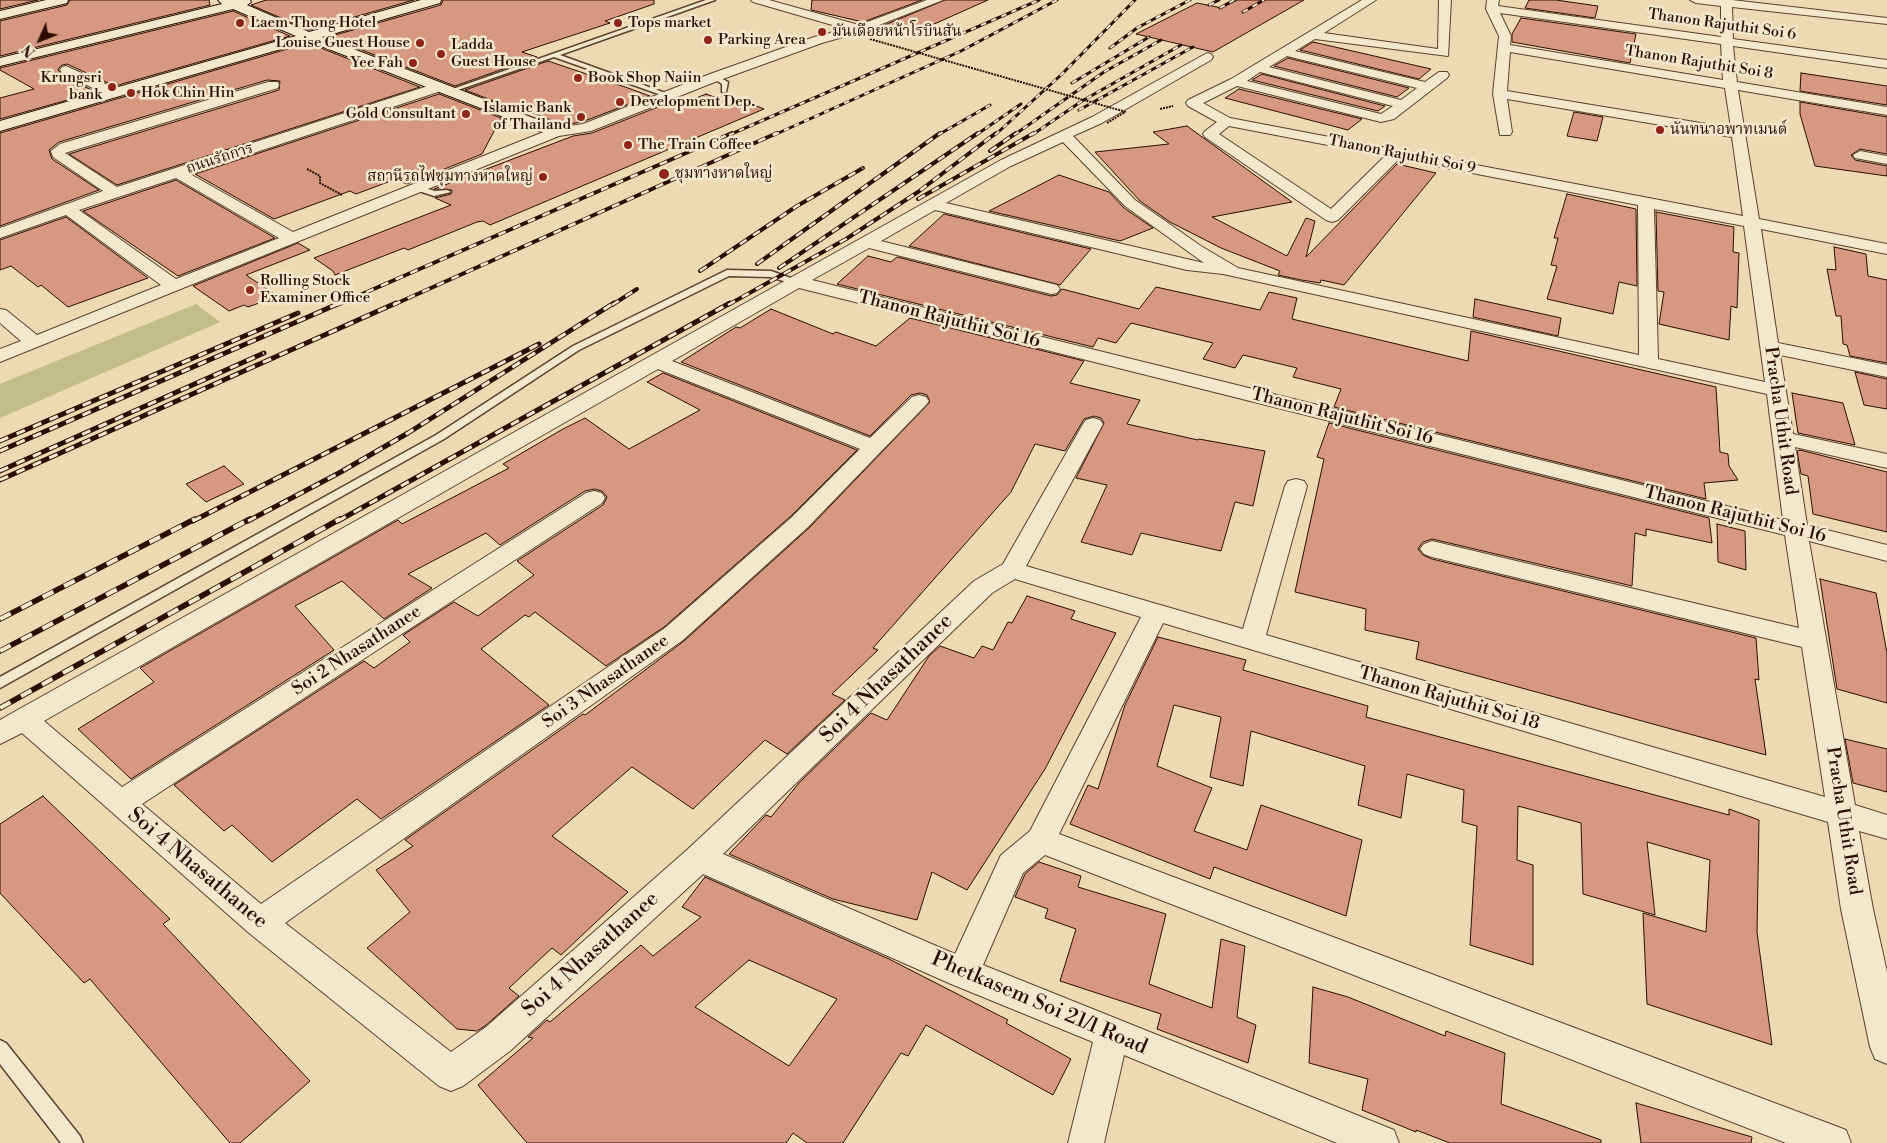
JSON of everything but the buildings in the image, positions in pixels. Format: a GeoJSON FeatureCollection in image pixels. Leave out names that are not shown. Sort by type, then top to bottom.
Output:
{"type":"FeatureCollection","features":[{"type":"Feature","properties":{"kind":"street"},"geometry":{"type":"LineString","coordinates":[[0,15],[62,0]]}},
{"type":"Feature","properties":{"kind":"street"},"geometry":{"type":"LineString","coordinates":[[0,62],[230,2],[252,0]]}},
{"type":"Feature","properties":{"kind":"street"},"geometry":{"type":"LineString","coordinates":[[0,126],[434,0]]}},
{"type":"Feature","properties":{"kind":"street"},"geometry":{"type":"LineString","coordinates":[[757,0],[860,29]]}},
{"type":"Feature","properties":{"kind":"street"},"geometry":{"type":"LineString","coordinates":[[0,356],[33,341],[556,132],[586,128],[715,77],[818,40],[860,29],[937,0]]}},
{"type":"Feature","properties":{"kind":"street","name":"Thanon Rajuthit Soi 9"},"geometry":{"type":"LineString","coordinates":[[1370,0],[1236,82],[1193,103],[1226,122],[1887,249]]}},
{"type":"Feature","properties":{"kind":"street"},"geometry":{"type":"LineString","coordinates":[[1313,35],[1444,53],[1445,0]]}},
{"type":"Feature","properties":{"kind":"street"},"geometry":{"type":"LineString","coordinates":[[1696,0],[1887,21]]}},
{"type":"Feature","properties":{"kind":"street"},"geometry":{"type":"LineString","coordinates":[[230,2],[307,36],[556,132]]}},
{"type":"Feature","properties":{"kind":"street","name":"Pracha Uthit Road"},"geometry":{"type":"LineString","coordinates":[[1726,2],[1730,85],[1739,134],[1750,222],[1796,530],[1857,909],[1887,1047]]}},
{"type":"Feature","properties":{"kind":"street"},"geometry":{"type":"LineString","coordinates":[[1492,5],[1505,36],[1506,48],[1500,94],[1505,132]]}},
{"type":"Feature","properties":{"kind":"street","name":"Thanon Rajuthit Soi 6"},"geometry":{"type":"LineString","coordinates":[[1492,5],[1727,43],[1887,64]]}},
{"type":"Feature","properties":{"kind":"street","name":"Thanon Rajuthit Soi 8"},"geometry":{"type":"LineString","coordinates":[[1506,48],[1887,111]]}},
{"type":"Feature","properties":{"kind":"street"},"geometry":{"type":"LineString","coordinates":[[1285,52],[1428,87]]}},
{"type":"Feature","properties":{"kind":"street"},"geometry":{"type":"LineString","coordinates":[[12,726],[1006,163],[1065,136],[1207,57]]}},
{"type":"Feature","properties":{"kind":"street"},"geometry":{"type":"LineString","coordinates":[[1258,68],[1404,105]]}},
{"type":"Feature","properties":{"kind":"street"},"geometry":{"type":"LineString","coordinates":[[66,70],[114,93]]}},
{"type":"Feature","properties":{"kind":"street"},"geometry":{"type":"LineString","coordinates":[[1236,82],[1376,118],[1389,116],[1443,75]]}},
{"type":"Feature","properties":{"kind":"street"},"geometry":{"type":"LineString","coordinates":[[115,192],[60,157],[58,151],[65,147],[273,85]]}},
{"type":"Feature","properties":{"kind":"street","name":"ถนนรัถการ"},"geometry":{"type":"LineString","coordinates":[[0,233],[69,210],[115,192],[445,89]]}},
{"type":"Feature","properties":{"kind":"street"},"geometry":{"type":"LineString","coordinates":[[1500,94],[1739,134]]}},
{"type":"Feature","properties":{"kind":"street"},"geometry":{"type":"LineString","coordinates":[[1226,122],[1210,134],[1332,217],[1396,154]]}},
{"type":"Feature","properties":{"kind":"street"},"geometry":{"type":"LineString","coordinates":[[1065,136],[1130,203],[1195,250],[1232,272]]}},
{"type":"Feature","properties":{"kind":"street"},"geometry":{"type":"LineString","coordinates":[[1860,155],[1887,160]]}},
{"type":"Feature","properties":{"kind":"street"},"geometry":{"type":"LineString","coordinates":[[178,173],[291,238]]}},
{"type":"Feature","properties":{"kind":"street"},"geometry":{"type":"LineString","coordinates":[[1646,203],[1649,364]]}},
{"type":"Feature","properties":{"kind":"street"},"geometry":{"type":"LineString","coordinates":[[933,205],[1187,265],[1232,272],[1775,390]]}},
{"type":"Feature","properties":{"kind":"street"},"geometry":{"type":"LineString","coordinates":[[69,210],[174,285]]}},
{"type":"Feature","properties":{"kind":"street"},"geometry":{"type":"LineString","coordinates":[[865,242],[1051,289]]}},
{"type":"Feature","properties":{"kind":"street","name":"Thanon Rajuthit Soi 16"},"geometry":{"type":"LineString","coordinates":[[797,282],[1887,553]]}},
{"type":"Feature","properties":{"kind":"street"},"geometry":{"type":"LineString","coordinates":[[0,314],[33,341]]}},
{"type":"Feature","properties":{"kind":"street"},"geometry":{"type":"LineString","coordinates":[[1769,347],[1887,371]]}},
{"type":"Feature","properties":{"kind":"street"},"geometry":{"type":"LineString","coordinates":[[656,361],[874,447]]}},
{"type":"Feature","properties":{"kind":"street","name":"Soi 3 Nhasathanee"},"geometry":{"type":"LineString","coordinates":[[260,922],[674,634],[800,522],[919,401]]}},
{"type":"Feature","properties":{"kind":"street"},"geometry":{"type":"LineString","coordinates":[[1012,570],[1094,424]]}},
{"type":"Feature","properties":{"kind":"street"},"geometry":{"type":"LineString","coordinates":[[1782,438],[1887,461]]}},
{"type":"Feature","properties":{"kind":"street"},"geometry":{"type":"LineString","coordinates":[[1252,641],[1296,486]]}},
{"type":"Feature","properties":{"kind":"street","name":"Soi 2 Nhasathanee"},"geometry":{"type":"LineString","coordinates":[[120,803],[594,498]]}},
{"type":"Feature","properties":{"kind":"street"},"geometry":{"type":"LineString","coordinates":[[1432,549],[1814,641]]}},
{"type":"Feature","properties":{"kind":"street","name":"Soi 4 Nhasathanee"},"geometry":{"type":"LineString","coordinates":[[12,726],[120,803],[260,922],[451,1074],[498,1039],[699,858],[982,587],[1012,570]]}},
{"type":"Feature","properties":{"kind":"street","name":"Thanon Rajuthit Soi 18"},"geometry":{"type":"LineString","coordinates":[[1012,570],[1887,828]]}},
{"type":"Feature","properties":{"kind":"street"},"geometry":{"type":"LineString","coordinates":[[963,973],[1012,864],[1041,840],[1156,612]]}},
{"type":"Feature","properties":{"kind":"street"},"geometry":{"type":"LineString","coordinates":[[1041,840],[1833,1143]]}},
{"type":"Feature","properties":{"kind":"street","name":"Phetkasem Soi 21/1 Road"},"geometry":{"type":"LineString","coordinates":[[699,858],[963,973],[1381,1143]]}},
{"type":"Feature","properties":{"kind":"street"},"geometry":{"type":"LineString","coordinates":[[1086,1143],[1112,1035]]}},
{"type":"Feature","properties":{"kind":"lane","name":"ถนนรัถการ"},"geometry":{"type":"LineString","coordinates":[[445,89],[556,55],[712,0]]}},
{"type":"Feature","properties":{"kind":"lane"},"geometry":{"type":"LineString","coordinates":[[556,55],[669,96]]}},
{"type":"Feature","properties":{"kind":"lane"},"geometry":{"type":"LineString","coordinates":[[715,77],[726,82],[724,91]]}},
{"type":"Feature","properties":{"kind":"lane"},"geometry":{"type":"LineString","coordinates":[[416,187],[434,194],[447,192]]}},
{"type":"Feature","properties":{"kind":"lane"},"geometry":{"type":"LineString","coordinates":[[0,684],[440,437],[576,348],[726,273],[771,274],[797,282]]}},
{"type":"Feature","properties":{"kind":"lane"},"geometry":{"type":"LineString","coordinates":[[1,1052],[73,1143]]}},
{"type":"Feature","properties":{"kind":"path"},"geometry":{"type":"LineString","coordinates":[[870,39],[1126,112],[1107,123]]}},
{"type":"Feature","properties":{"kind":"path"},"geometry":{"type":"LineString","coordinates":[[307,169],[320,176],[320,183],[364,208]]}},
{"type":"Feature","properties":{"kind":"shaded area"},"geometry":{"type":"Polygon","coordinates":[[[196,304],[220,322],[0,418],[0,384],[196,304]]]}},
{"type":"Feature","properties":{"kind":"railway"},"geometry":{"type":"LineString","coordinates":[[729,135],[1039,0]]}},
{"type":"Feature","properties":{"kind":"railway"},"geometry":{"type":"LineString","coordinates":[[774,135],[961,51],[1057,0]]}},
{"type":"Feature","properties":{"kind":"railway"},"geometry":{"type":"LineString","coordinates":[[995,135],[1061,75],[1135,0]]}},
{"type":"Feature","properties":{"kind":"railway"},"geometry":{"type":"LineString","coordinates":[[1110,48],[1137,28],[1190,0]]}},
{"type":"Feature","properties":{"kind":"railway"},"geometry":{"type":"LineString","coordinates":[[1209,5],[1219,0]]}},
{"type":"Feature","properties":{"kind":"railway"},"geometry":{"type":"LineString","coordinates":[[1220,8],[1234,0]]}},
{"type":"Feature","properties":{"kind":"railway"},"geometry":{"type":"LineString","coordinates":[[1243,12],[1264,0]]}},
{"type":"Feature","properties":{"kind":"railway"},"geometry":{"type":"LineString","coordinates":[[1072,83],[1149,37]]}},
{"type":"Feature","properties":{"kind":"railway"},"geometry":{"type":"LineString","coordinates":[[1014,135],[1104,72],[1161,40]]}},
{"type":"Feature","properties":{"kind":"railway"},"geometry":{"type":"LineString","coordinates":[[1032,135],[1082,101],[1181,45]]}},
{"type":"Feature","properties":{"kind":"railway"},"geometry":{"type":"LineString","coordinates":[[1079,110],[1193,47]]}},
{"type":"Feature","properties":{"kind":"railway"},"geometry":{"type":"LineString","coordinates":[[976,135],[1021,104]]}},
{"type":"Feature","properties":{"kind":"railway"},"geometry":{"type":"LineString","coordinates":[[938,135],[990,105]]}},
{"type":"Feature","properties":{"kind":"railway"},"geometry":{"type":"LineString","coordinates":[[337,305],[732,133]]}},
{"type":"Feature","properties":{"kind":"railway"},"geometry":{"type":"LineString","coordinates":[[393,305],[777,133]]}},
{"type":"Feature","properties":{"kind":"railway"},"geometry":{"type":"LineString","coordinates":[[757,264],[940,133]]}},
{"type":"Feature","properties":{"kind":"railway"},"geometry":{"type":"LineString","coordinates":[[779,268],[978,133]]}},
{"type":"Feature","properties":{"kind":"railway"},"geometry":{"type":"LineString","coordinates":[[728,305],[846,239],[918,192],[996,133]]}},
{"type":"Feature","properties":{"kind":"railway"},"geometry":{"type":"LineString","coordinates":[[990,151],[1016,133]]}},
{"type":"Feature","properties":{"kind":"railway"},"geometry":{"type":"LineString","coordinates":[[918,199],[1034,133]]}},
{"type":"Feature","properties":{"kind":"railway"},"geometry":{"type":"LineString","coordinates":[[700,271],[797,206],[863,168]]}},
{"type":"Feature","properties":{"kind":"railway"},"geometry":{"type":"LineString","coordinates":[[612,305],[637,289]]}},
{"type":"Feature","properties":{"kind":"railway"},"geometry":{"type":"LineString","coordinates":[[0,451],[340,303]]}},
{"type":"Feature","properties":{"kind":"railway"},"geometry":{"type":"LineString","coordinates":[[0,480],[396,303]]}},
{"type":"Feature","properties":{"kind":"railway"},"geometry":{"type":"LineString","coordinates":[[248,521],[339,473],[408,433],[614,303]]}},
{"type":"Feature","properties":{"kind":"railway"},"geometry":{"type":"LineString","coordinates":[[338,521],[730,303]]}},
{"type":"Feature","properties":{"kind":"railway"},"geometry":{"type":"LineString","coordinates":[[0,441],[298,313]]}},
{"type":"Feature","properties":{"kind":"railway"},"geometry":{"type":"LineString","coordinates":[[193,521],[539,344]]}},
{"type":"Feature","properties":{"kind":"railway"},"geometry":{"type":"LineString","coordinates":[[0,471],[264,353]]}},
{"type":"Feature","properties":{"kind":"railway"},"geometry":{"type":"LineString","coordinates":[[0,619],[195,519]]}},
{"type":"Feature","properties":{"kind":"railway"},"geometry":{"type":"LineString","coordinates":[[0,651],[250,519]]}},
{"type":"Feature","properties":{"kind":"railway"},"geometry":{"type":"LineString","coordinates":[[0,708],[340,519]]}},
{"type":"Feature","properties":{"kind":"place","name":"Laem Thong Hotel"},"geometry":{"type":"Point","coordinates":[240,23]}},
{"type":"Feature","properties":{"kind":"place","name":"Tops market"},"geometry":{"type":"Point","coordinates":[618,23]}},
{"type":"Feature","properties":{"kind":"place","name":"มันเดือยหน้าโรบินสัน"},"geometry":{"type":"Point","coordinates":[822,32]}},
{"type":"Feature","properties":{"kind":"place","name":"Parking Area"},"geometry":{"type":"Point","coordinates":[708,40]}},
{"type":"Feature","properties":{"kind":"place","name":"Louise Guest House"},"geometry":{"type":"Point","coordinates":[420,43]}},
{"type":"Feature","properties":{"kind":"place","name":"Ladda Guest House"},"geometry":{"type":"Point","coordinates":[441,54]}},
{"type":"Feature","properties":{"kind":"place","name":"Yee Fah"},"geometry":{"type":"Point","coordinates":[413,63]}},
{"type":"Feature","properties":{"kind":"place","name":"Book Shop Naiin"},"geometry":{"type":"Point","coordinates":[578,78]}},
{"type":"Feature","properties":{"kind":"place","name":"Krungsri bank"},"geometry":{"type":"Point","coordinates":[112,87]}},
{"type":"Feature","properties":{"kind":"place","name":"Hok Chin Hin"},"geometry":{"type":"Point","coordinates":[131,93]}},
{"type":"Feature","properties":{"kind":"place","name":"Development Dep."},"geometry":{"type":"Point","coordinates":[620,102]}},
{"type":"Feature","properties":{"kind":"place","name":"Gold Consultant"},"geometry":{"type":"Point","coordinates":[466,114]}},
{"type":"Feature","properties":{"kind":"place","name":"Islamic Bank of Thailand"},"geometry":{"type":"Point","coordinates":[581,117]}},
{"type":"Feature","properties":{"kind":"place","name":"นันทนาอพาทเมนต์"},"geometry":{"type":"Point","coordinates":[1660,130]}},
{"type":"Feature","properties":{"kind":"place","name":"The Train Coffee"},"geometry":{"type":"Point","coordinates":[628,145]}},
{"type":"Feature","properties":{"kind":"place","name":"ชุมทางหาดใหญ่"},"geometry":{"type":"Point","coordinates":[664,174]}},
{"type":"Feature","properties":{"kind":"place","name":"สถานีรถไฟชุมทางหาดใหญ่"},"geometry":{"type":"Point","coordinates":[543,177]}},
{"type":"Feature","properties":{"kind":"place","name":"Rolling Stock Examiner Office"},"geometry":{"type":"Point","coordinates":[250,290]}}]}
